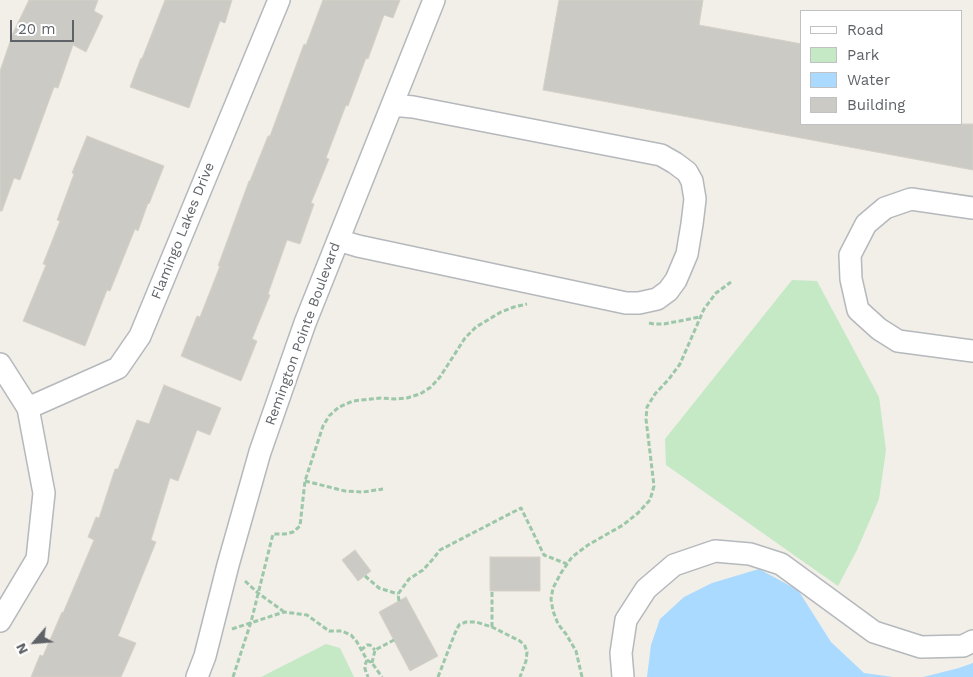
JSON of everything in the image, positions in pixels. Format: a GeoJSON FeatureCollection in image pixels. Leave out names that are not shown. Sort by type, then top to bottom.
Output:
{"type":"FeatureCollection","features":[{"type":"Feature","properties":{"kind":"street","name":"Flamingo Lakes Drive"},"geometry":{"type":"LineString","coordinates":[[28,408],[118,368],[140,336],[279,0]]}},
{"type":"Feature","properties":{"kind":"street","name":"Remington Pointe Boulevard"},"geometry":{"type":"LineString","coordinates":[[197,677],[205,656],[260,452],[305,323],[434,0]]}},
{"type":"Feature","properties":{"kind":"street"},"geometry":{"type":"LineString","coordinates":[[338,240],[358,246],[626,303],[640,303],[657,299],[668,291],[676,280],[687,254],[695,199],[692,181],[687,172],[661,155],[392,104]]}},
{"type":"Feature","properties":{"kind":"street"},"geometry":{"type":"LineString","coordinates":[[973,208],[911,199],[885,208],[866,224],[850,255],[851,279],[858,310],[879,329],[898,341],[973,351]]}},
{"type":"Feature","properties":{"kind":"street"},"geometry":{"type":"LineString","coordinates":[[0,364],[28,408],[44,493],[37,560],[0,622]]}},
{"type":"Feature","properties":{"kind":"street"},"geometry":{"type":"LineString","coordinates":[[623,677],[621,653],[626,620],[646,589],[674,565],[714,551],[750,554],[781,564],[874,632],[921,647],[963,646],[973,641]]}},
{"type":"Feature","properties":{"kind":"path"},"geometry":{"type":"LineString","coordinates":[[582,677],[576,651],[558,624],[553,610],[551,599],[553,588],[572,557],[588,545],[623,525],[650,500],[654,486],[646,419],[647,408],[655,394],[680,364],[704,309],[716,293],[731,282]]}},
{"type":"Feature","properties":{"kind":"path"},"geometry":{"type":"LineString","coordinates":[[233,677],[251,622],[273,534],[293,532],[300,526],[305,481],[323,426],[329,416],[339,407],[353,401],[407,398],[420,394],[431,387],[440,377],[465,338],[476,327],[501,312],[514,307],[535,304]]}},
{"type":"Feature","properties":{"kind":"path"},"geometry":{"type":"LineString","coordinates":[[645,322],[654,324],[700,317]]}},
{"type":"Feature","properties":{"kind":"path"},"geometry":{"type":"LineString","coordinates":[[305,481],[345,491],[362,492],[383,489]]}},
{"type":"Feature","properties":{"kind":"path"},"geometry":{"type":"LineString","coordinates":[[399,601],[398,594],[409,579],[428,564],[440,550],[521,508],[544,555],[566,564]]}},
{"type":"Feature","properties":{"kind":"path"},"geometry":{"type":"LineString","coordinates":[[228,566],[258,593],[284,612]]}},
{"type":"Feature","properties":{"kind":"path"},"geometry":{"type":"LineString","coordinates":[[365,576],[379,588],[398,594]]}},
{"type":"Feature","properties":{"kind":"path"},"geometry":{"type":"LineString","coordinates":[[492,591],[492,627]]}},
{"type":"Feature","properties":{"kind":"path"},"geometry":{"type":"LineString","coordinates":[[210,636],[284,612],[307,615],[329,631],[342,631],[351,635],[367,660],[372,663],[382,677]]}},
{"type":"Feature","properties":{"kind":"path"},"geometry":{"type":"LineString","coordinates":[[438,677],[459,625],[466,622],[476,622],[492,627],[520,641],[525,646],[527,652],[526,661],[520,677]]}},
{"type":"Feature","properties":{"kind":"path"},"geometry":{"type":"LineString","coordinates":[[372,663],[375,650],[394,640]]}},
{"type":"Feature","properties":{"kind":"path"},"geometry":{"type":"LineString","coordinates":[[361,650],[367,645],[370,645],[375,650]]}},
{"type":"Feature","properties":{"kind":"path"},"geometry":{"type":"LineString","coordinates":[[367,660],[365,669],[368,677]]}},
{"type":"Feature","properties":{"kind":"green space"},"geometry":{"type":"Polygon","coordinates":[[[792,280],[817,281],[879,397],[886,450],[879,499],[857,550],[838,586],[666,465],[665,439],[792,280]]]}},
{"type":"Feature","properties":{"kind":"green space"},"geometry":{"type":"Polygon","coordinates":[[[326,644],[340,648],[354,677],[261,677],[326,644]]]}},
{"type":"Feature","properties":{"kind":"water"},"geometry":{"type":"Polygon","coordinates":[[[759,569],[798,590],[831,642],[864,673],[893,677],[647,677],[651,645],[660,619],[684,597],[712,583],[759,569]]]}},
{"type":"Feature","properties":{"kind":"water"},"geometry":{"type":"Polygon","coordinates":[[[973,663],[973,677],[923,677],[959,668],[973,663]]]}},
{"type":"Feature","properties":{"kind":"building"},"geometry":{"type":"Polygon","coordinates":[[[29,0],[98,0],[94,11],[103,16],[86,52],[73,45],[58,88],[54,87],[20,180],[14,178],[2,211],[0,211],[0,71],[13,33],[29,0]]]}},
{"type":"Feature","properties":{"kind":"building"},"geometry":{"type":"Polygon","coordinates":[[[165,0],[232,0],[225,23],[220,21],[189,108],[130,87],[165,0]]]}},
{"type":"Feature","properties":{"kind":"building"},"geometry":{"type":"Polygon","coordinates":[[[323,0],[400,0],[393,18],[384,15],[368,59],[366,58],[348,106],[346,105],[326,158],[329,159],[311,203],[314,204],[300,244],[287,240],[268,294],[270,295],[252,339],[257,341],[241,381],[181,356],[197,316],[200,317],[220,266],[218,266],[249,181],[268,136],[270,136],[304,44],[306,45],[323,0]]]}},
{"type":"Feature","properties":{"kind":"building"},"geometry":{"type":"Polygon","coordinates":[[[559,0],[703,0],[699,25],[800,44],[800,125],[973,124],[973,170],[543,90],[559,0]]]}},
{"type":"Feature","properties":{"kind":"building"},"geometry":{"type":"Polygon","coordinates":[[[87,136],[164,166],[138,231],[135,229],[110,291],[107,290],[85,346],[23,321],[46,265],[43,264],[60,221],[57,220],[74,174],[72,173],[87,136]]]}},
{"type":"Feature","properties":{"kind":"building"},"geometry":{"type":"Polygon","coordinates":[[[164,385],[221,408],[210,435],[197,430],[178,481],[170,478],[151,540],[156,542],[118,636],[136,643],[121,677],[31,677],[40,655],[43,656],[63,613],[94,540],[88,537],[96,517],[99,518],[115,469],[118,469],[137,420],[149,424],[164,385]]]}},
{"type":"Feature","properties":{"kind":"building"},"geometry":{"type":"Polygon","coordinates":[[[355,550],[371,571],[358,581],[342,560],[355,550]]]}},
{"type":"Feature","properties":{"kind":"building"},"geometry":{"type":"Polygon","coordinates":[[[490,557],[540,557],[540,591],[490,591],[490,557]]]}},
{"type":"Feature","properties":{"kind":"building"},"geometry":{"type":"Polygon","coordinates":[[[406,597],[438,656],[410,671],[379,612],[406,597]]]}}]}
